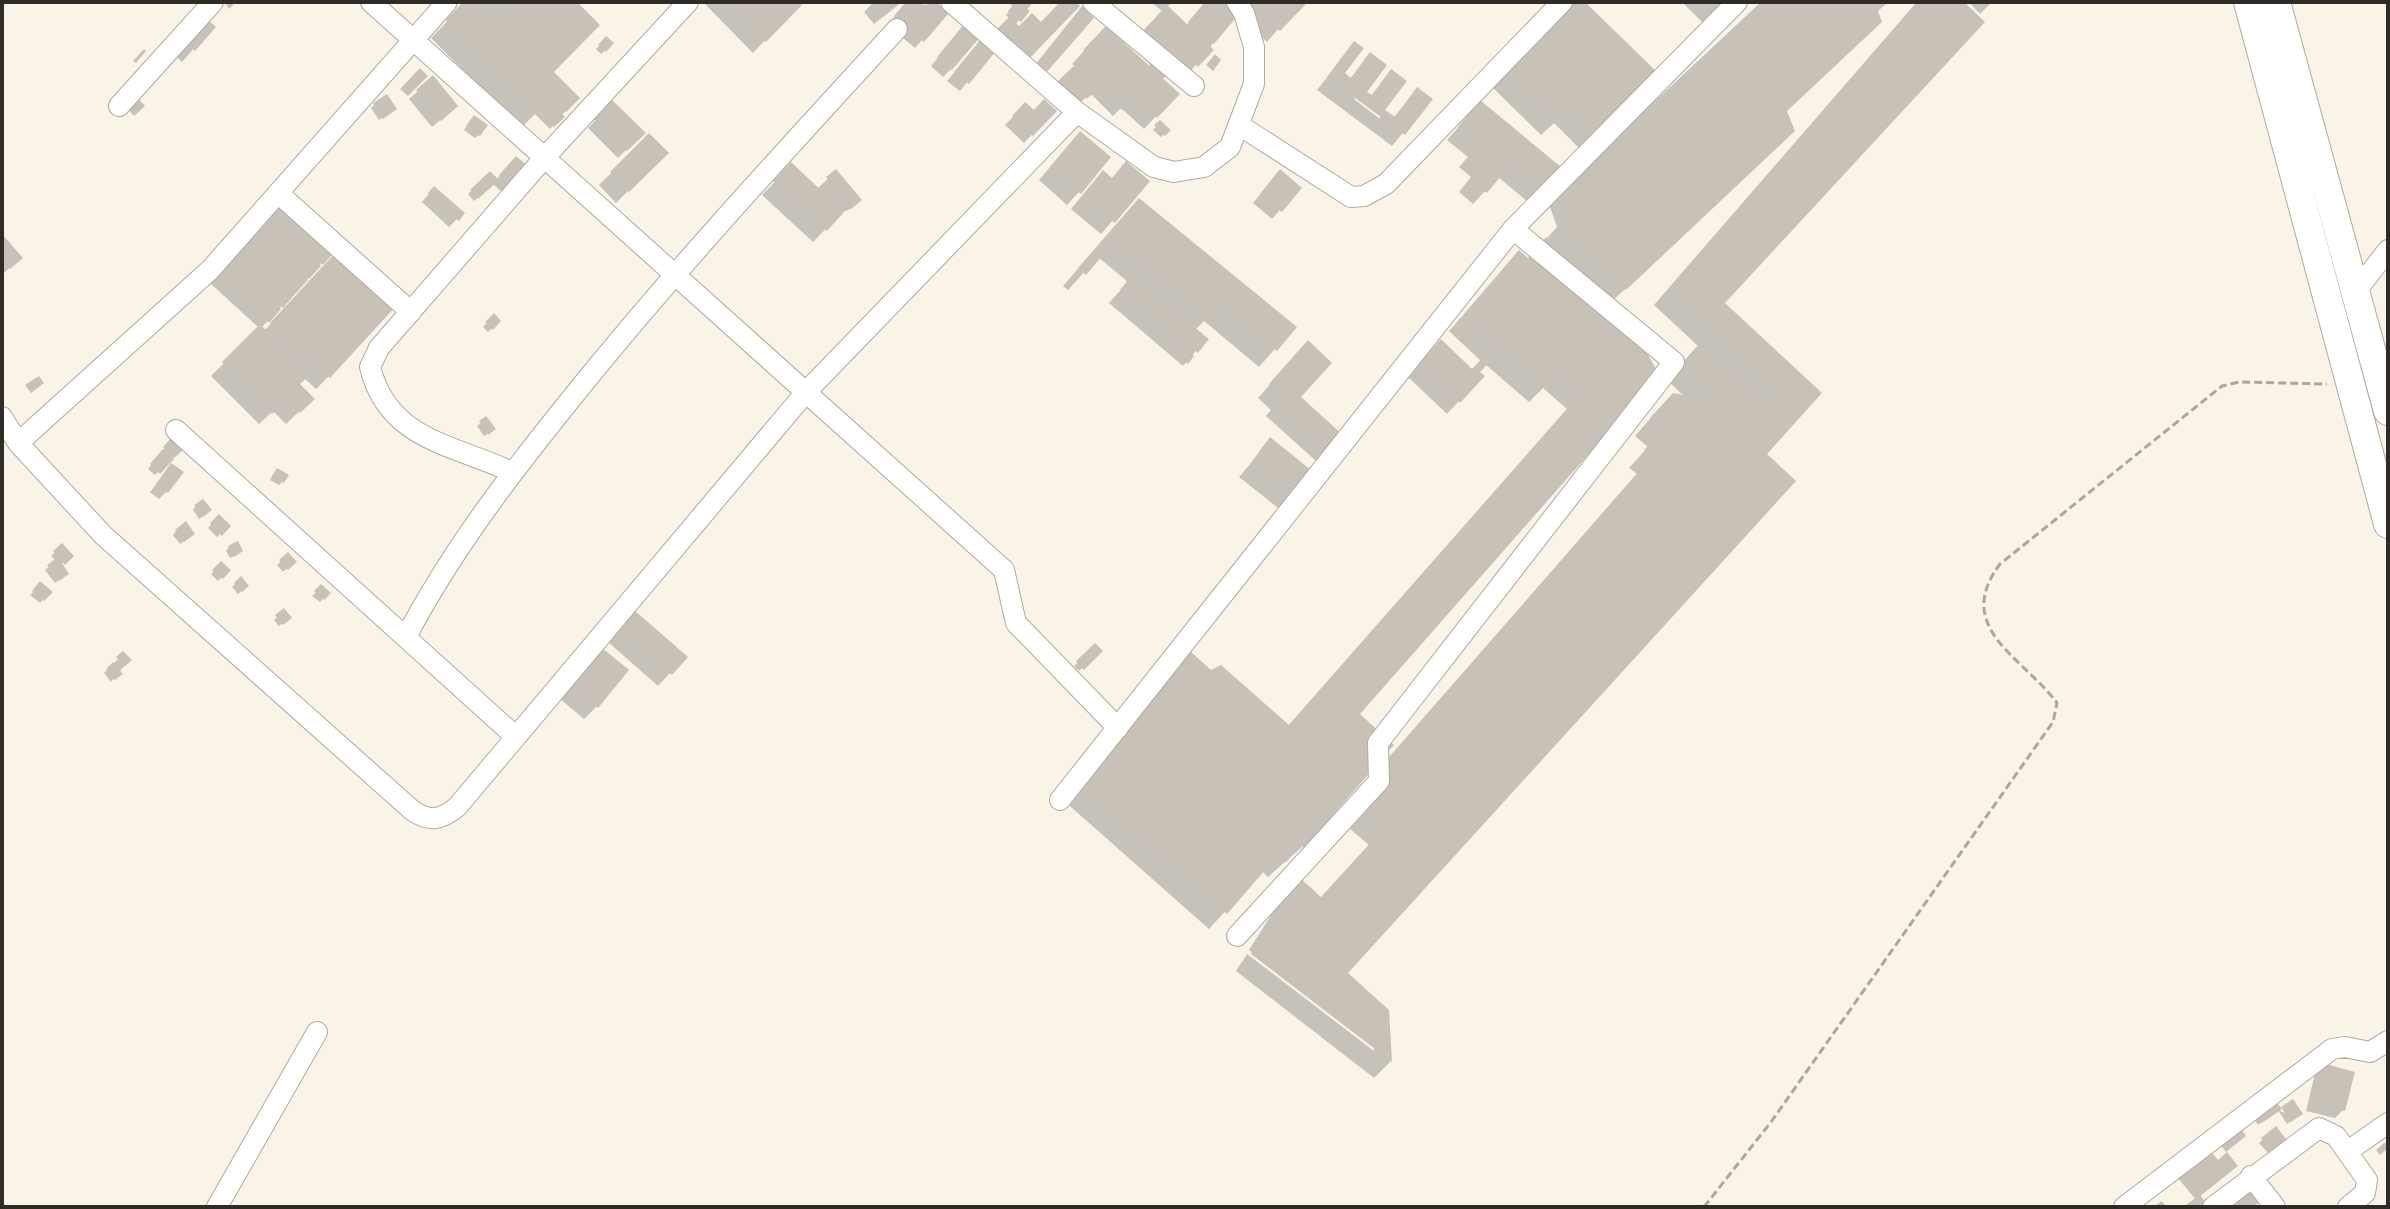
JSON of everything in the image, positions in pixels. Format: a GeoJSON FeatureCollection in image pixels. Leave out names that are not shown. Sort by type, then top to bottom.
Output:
{"type":"FeatureCollection","features":[{"type":"Feature","properties":{"kind":"highway"},"geometry":{"type":"LineString","coordinates":[[2248,2],[2388,524]]}},
{"type":"Feature","properties":{"kind":"highway"},"geometry":{"type":"LineString","coordinates":[[2276,2],[2388,411]]}},
{"type":"Feature","properties":{"kind":"street"},"geometry":{"type":"LineString","coordinates":[[119,106],[213,2]]}},
{"type":"Feature","properties":{"kind":"street"},"geometry":{"type":"LineString","coordinates":[[371,2],[1004,570],[1016,623],[1118,728]]}},
{"type":"Feature","properties":{"kind":"street"},"geometry":{"type":"LineString","coordinates":[[18,443],[210,270],[447,2]]}},
{"type":"Feature","properties":{"kind":"street"},"geometry":{"type":"LineString","coordinates":[[512,472],[420,434],[402,423],[376,393],[370,367],[379,348],[545,157],[688,2]]}},
{"type":"Feature","properties":{"kind":"street"},"geometry":{"type":"LineString","coordinates":[[951,2],[1077,112],[1154,167],[1174,172],[1204,167],[1230,147],[1239,125],[1254,84],[1254,47],[1244,13],[1237,2]]}},
{"type":"Feature","properties":{"kind":"street"},"geometry":{"type":"LineString","coordinates":[[1093,2],[1194,86]]}},
{"type":"Feature","properties":{"kind":"street"},"geometry":{"type":"LineString","coordinates":[[1239,125],[1351,197],[1364,196],[1386,184],[1562,2]]}},
{"type":"Feature","properties":{"kind":"street"},"geometry":{"type":"LineString","coordinates":[[1060,800],[1513,229],[1737,2]]}},
{"type":"Feature","properties":{"kind":"street"},"geometry":{"type":"LineString","coordinates":[[406,637],[436,580],[512,472],[673,272],[897,29]]}},
{"type":"Feature","properties":{"kind":"street"},"geometry":{"type":"LineString","coordinates":[[2,417],[18,443],[103,535],[413,811],[427,820],[448,815],[806,392],[1077,112]]}},
{"type":"Feature","properties":{"kind":"street"},"geometry":{"type":"LineString","coordinates":[[278,193],[411,312]]}},
{"type":"Feature","properties":{"kind":"street"},"geometry":{"type":"LineString","coordinates":[[1237,936],[1379,781],[1378,743],[1674,362],[1513,229]]}},
{"type":"Feature","properties":{"kind":"street"},"geometry":{"type":"LineString","coordinates":[[2356,291],[2388,250]]}},
{"type":"Feature","properties":{"kind":"street"},"geometry":{"type":"LineString","coordinates":[[176,430],[516,737]]}},
{"type":"Feature","properties":{"kind":"street"},"geometry":{"type":"LineString","coordinates":[[217,1207],[317,1032]]}},
{"type":"Feature","properties":{"kind":"street"},"geometry":{"type":"LineString","coordinates":[[2124,1207],[2332,1049],[2370,1052],[2388,1041]]}},
{"type":"Feature","properties":{"kind":"street"},"geometry":{"type":"LineString","coordinates":[[2348,1151],[2388,1123]]}},
{"type":"Feature","properties":{"kind":"street"},"geometry":{"type":"LineString","coordinates":[[2213,1207],[2319,1128],[2336,1136],[2368,1184],[2365,1193],[2348,1207]]}},
{"type":"Feature","properties":{"kind":"street"},"geometry":{"type":"LineString","coordinates":[[2251,1176],[2275,1207]]}},
{"type":"Feature","properties":{"kind":"path"},"geometry":{"type":"LineString","coordinates":[[1704,1207],[1771,1122],[2053,722],[2057,703],[2006,650],[1985,617],[1983,591],[2000,564],[2222,386],[2239,382],[2351,383]]}},
{"type":"Feature","properties":{"kind":"building"},"geometry":{"type":"Polygon","coordinates":[[[463,2],[478,2],[499,23],[510,11],[501,2],[577,2],[600,25],[554,72],[580,98],[566,112],[553,99],[539,113],[446,20],[463,2]]]}},
{"type":"Feature","properties":{"kind":"building"},"geometry":{"type":"Polygon","coordinates":[[[725,2],[799,2],[802,5],[766,42],[725,2]]]}},
{"type":"Feature","properties":{"kind":"building"},"geometry":{"type":"Polygon","coordinates":[[[870,2],[902,2],[883,17],[870,2]]]}},
{"type":"Feature","properties":{"kind":"building"},"geometry":{"type":"Polygon","coordinates":[[[906,2],[925,5],[936,2],[949,13],[924,42],[894,16],[906,2]]]}},
{"type":"Feature","properties":{"kind":"building"},"geometry":{"type":"Polygon","coordinates":[[[1016,2],[1030,11],[1021,22],[1008,11],[1016,2]]]}},
{"type":"Feature","properties":{"kind":"building"},"geometry":{"type":"Polygon","coordinates":[[[1060,2],[1076,2],[1080,6],[1027,61],[996,30],[1009,17],[1019,26],[1032,13],[1041,22],[1060,2]]]}},
{"type":"Feature","properties":{"kind":"building"},"geometry":{"type":"Polygon","coordinates":[[[1205,2],[1223,2],[1239,14],[1214,44],[1188,22],[1205,2]]]}},
{"type":"Feature","properties":{"kind":"building"},"geometry":{"type":"Polygon","coordinates":[[[1249,2],[1304,2],[1306,4],[1280,31],[1249,2]]]}},
{"type":"Feature","properties":{"kind":"building"},"geometry":{"type":"Polygon","coordinates":[[[1572,2],[1585,2],[1658,73],[1600,136],[1571,108],[1559,120],[1507,69],[1572,2]]]}},
{"type":"Feature","properties":{"kind":"building"},"geometry":{"type":"Polygon","coordinates":[[[1761,2],[1888,2],[1878,11],[1882,22],[1787,111],[1795,131],[1626,290],[1561,220],[1573,209],[1564,186],[1761,2]]]}},
{"type":"Feature","properties":{"kind":"building"},"geometry":{"type":"Polygon","coordinates":[[[1917,2],[1964,2],[1985,22],[1725,303],[1822,393],[1767,454],[1796,481],[1348,973],[1389,1010],[1392,1062],[1251,954],[1299,877],[1321,897],[1384,828],[1365,811],[1397,777],[1384,764],[1652,456],[1644,450],[1663,430],[1650,418],[1673,393],[1725,402],[1682,363],[1699,344],[1766,405],[1779,390],[1669,288],[1917,2]]]}},
{"type":"Feature","properties":{"kind":"building"},"geometry":{"type":"Polygon","coordinates":[[[1167,5],[1214,50],[1198,67],[1187,57],[1178,67],[1141,33],[1167,5]]]}},
{"type":"Feature","properties":{"kind":"building"},"geometry":{"type":"Polygon","coordinates":[[[1082,6],[1094,18],[1045,74],[1035,65],[1082,6]]]}},
{"type":"Feature","properties":{"kind":"building"},"geometry":{"type":"Polygon","coordinates":[[[207,19],[216,27],[195,51],[186,43],[207,19]]]}},
{"type":"Feature","properties":{"kind":"building"},"geometry":{"type":"Polygon","coordinates":[[[965,23],[981,36],[952,70],[937,57],[965,23]]]}},
{"type":"Feature","properties":{"kind":"building"},"geometry":{"type":"Polygon","coordinates":[[[1106,26],[1180,94],[1157,118],[1083,50],[1106,26]]]}},
{"type":"Feature","properties":{"kind":"building"},"geometry":{"type":"Polygon","coordinates":[[[606,36],[614,43],[606,52],[598,45],[606,36]]]}},
{"type":"Feature","properties":{"kind":"building"},"geometry":{"type":"Polygon","coordinates":[[[981,39],[996,51],[969,84],[954,72],[981,39]]]}},
{"type":"Feature","properties":{"kind":"building"},"geometry":{"type":"Polygon","coordinates":[[[1354,41],[1364,48],[1345,73],[1351,78],[1370,52],[1387,65],[1367,92],[1372,95],[1391,69],[1407,81],[1385,110],[1395,117],[1417,87],[1433,99],[1405,135],[1327,77],[1354,41]]]}},
{"type":"Feature","properties":{"kind":"building"},"geometry":{"type":"Polygon","coordinates":[[[1215,54],[1221,60],[1213,71],[1206,65],[1215,54]]]}},
{"type":"Feature","properties":{"kind":"building"},"geometry":{"type":"Polygon","coordinates":[[[1082,58],[1093,70],[1067,95],[1056,83],[1082,58]]]}},
{"type":"Feature","properties":{"kind":"building"},"geometry":{"type":"Polygon","coordinates":[[[420,68],[428,76],[408,96],[400,89],[420,68]]]}},
{"type":"Feature","properties":{"kind":"building"},"geometry":{"type":"Polygon","coordinates":[[[1096,68],[1130,102],[1122,110],[1099,87],[1087,99],[1076,88],[1096,68]]]}},
{"type":"Feature","properties":{"kind":"building"},"geometry":{"type":"Polygon","coordinates":[[[433,75],[458,106],[441,121],[416,90],[433,75]]]}},
{"type":"Feature","properties":{"kind":"building"},"geometry":{"type":"Polygon","coordinates":[[[387,94],[397,109],[383,119],[373,103],[387,94]]]}},
{"type":"Feature","properties":{"kind":"building"},"geometry":{"type":"Polygon","coordinates":[[[138,98],[145,106],[134,116],[127,108],[138,98]]]}},
{"type":"Feature","properties":{"kind":"building"},"geometry":{"type":"Polygon","coordinates":[[[1044,99],[1057,111],[1033,136],[1012,116],[1025,102],[1034,110],[1044,99]]]}},
{"type":"Feature","properties":{"kind":"building"},"geometry":{"type":"Polygon","coordinates":[[[612,100],[646,133],[627,151],[594,119],[612,100]]]}},
{"type":"Feature","properties":{"kind":"building"},"geometry":{"type":"Polygon","coordinates":[[[1480,100],[1561,167],[1542,191],[1510,165],[1487,193],[1470,179],[1482,164],[1470,154],[1478,144],[1458,127],[1480,100]]]}},
{"type":"Feature","properties":{"kind":"building"},"geometry":{"type":"Polygon","coordinates":[[[552,103],[565,117],[554,127],[541,112],[552,103]]]}},
{"type":"Feature","properties":{"kind":"building"},"geometry":{"type":"Polygon","coordinates":[[[474,115],[488,125],[480,136],[466,126],[474,115]]]}},
{"type":"Feature","properties":{"kind":"building"},"geometry":{"type":"Polygon","coordinates":[[[1160,120],[1171,130],[1165,136],[1154,125],[1160,120]]]}},
{"type":"Feature","properties":{"kind":"building"},"geometry":{"type":"Polygon","coordinates":[[[1080,131],[1111,157],[1081,194],[1050,167],[1080,131]]]}},
{"type":"Feature","properties":{"kind":"building"},"geometry":{"type":"Polygon","coordinates":[[[649,133],[669,153],[629,192],[610,172],[649,133]]]}},
{"type":"Feature","properties":{"kind":"building"},"geometry":{"type":"Polygon","coordinates":[[[516,156],[529,167],[512,186],[499,175],[516,156]]]}},
{"type":"Feature","properties":{"kind":"building"},"geometry":{"type":"Polygon","coordinates":[[[1126,161],[1150,181],[1115,223],[1082,196],[1103,170],[1112,178],[1126,161]]]}},
{"type":"Feature","properties":{"kind":"building"},"geometry":{"type":"Polygon","coordinates":[[[791,162],[844,212],[827,231],[773,181],[791,162]]]}},
{"type":"Feature","properties":{"kind":"building"},"geometry":{"type":"Polygon","coordinates":[[[836,169],[862,200],[851,209],[826,177],[836,169]]]}},
{"type":"Feature","properties":{"kind":"building"},"geometry":{"type":"Polygon","coordinates":[[[1280,169],[1302,188],[1282,212],[1260,194],[1280,169]]]}},
{"type":"Feature","properties":{"kind":"building"},"geometry":{"type":"Polygon","coordinates":[[[490,171],[499,180],[478,199],[470,190],[490,171]]]}},
{"type":"Feature","properties":{"kind":"building"},"geometry":{"type":"Polygon","coordinates":[[[434,186],[465,213],[459,221],[428,193],[434,186]]]}},
{"type":"Feature","properties":{"kind":"building"},"geometry":{"type":"Polygon","coordinates":[[[1139,198],[1297,327],[1277,351],[1220,305],[1209,318],[1115,241],[1086,275],[1078,268],[1139,198]]]}},
{"type":"Feature","properties":{"kind":"building"},"geometry":{"type":"Polygon","coordinates":[[[283,203],[335,251],[323,265],[292,239],[321,266],[309,279],[287,259],[308,280],[283,308],[250,279],[281,309],[269,323],[216,274],[283,203]]]}},
{"type":"Feature","properties":{"kind":"building"},"geometry":{"type":"Polygon","coordinates":[[[2,234],[23,258],[10,269],[2,260],[2,234]]]}},
{"type":"Feature","properties":{"kind":"building"},"geometry":{"type":"Polygon","coordinates":[[[1546,237],[1563,253],[1577,275],[1587,269],[1599,279],[1602,284],[1594,294],[1632,327],[1659,374],[1360,714],[1394,745],[1304,848],[1301,845],[1286,862],[1278,855],[1227,914],[1078,782],[1191,652],[1211,670],[1221,665],[1289,725],[1582,392],[1560,372],[1547,387],[1464,314],[1519,250],[1528,258],[1546,237]]]}},
{"type":"Feature","properties":{"kind":"building"},"geometry":{"type":"Polygon","coordinates":[[[336,252],[396,306],[330,378],[270,323],[336,252]]]}},
{"type":"Feature","properties":{"kind":"building"},"geometry":{"type":"Polygon","coordinates":[[[1131,276],[1209,339],[1198,353],[1120,290],[1131,276]]]}},
{"type":"Feature","properties":{"kind":"building"},"geometry":{"type":"Polygon","coordinates":[[[494,313],[501,321],[493,330],[485,322],[494,313]]]}},
{"type":"Feature","properties":{"kind":"building"},"geometry":{"type":"Polygon","coordinates":[[[1460,318],[1470,324],[1460,338],[1451,331],[1460,318]]]}},
{"type":"Feature","properties":{"kind":"building"},"geometry":{"type":"Polygon","coordinates":[[[260,324],[310,375],[300,384],[315,399],[300,413],[287,400],[272,414],[222,362],[260,324]]]}},
{"type":"Feature","properties":{"kind":"building"},"geometry":{"type":"Polygon","coordinates":[[[1441,339],[1472,369],[1489,351],[1495,356],[1480,372],[1485,376],[1460,403],[1418,364],[1441,339]]]}},
{"type":"Feature","properties":{"kind":"building"},"geometry":{"type":"Polygon","coordinates":[[[1308,340],[1332,363],[1301,397],[1344,436],[1330,451],[1277,402],[1282,397],[1269,384],[1308,340]]]}},
{"type":"Feature","properties":{"kind":"building"},"geometry":{"type":"Polygon","coordinates":[[[1177,342],[1194,356],[1188,364],[1170,349],[1177,342]]]}},
{"type":"Feature","properties":{"kind":"building"},"geometry":{"type":"Polygon","coordinates":[[[39,376],[44,383],[31,393],[25,385],[39,376]]]}},
{"type":"Feature","properties":{"kind":"building"},"geometry":{"type":"Polygon","coordinates":[[[486,416],[496,429],[488,435],[479,421],[486,416]]]}},
{"type":"Feature","properties":{"kind":"building"},"geometry":{"type":"Polygon","coordinates":[[[1270,437],[1316,474],[1296,500],[1250,464],[1270,437]]]}},
{"type":"Feature","properties":{"kind":"building"},"geometry":{"type":"Polygon","coordinates":[[[171,438],[183,450],[174,458],[163,447],[171,438]]]}},
{"type":"Feature","properties":{"kind":"building"},"geometry":{"type":"Polygon","coordinates":[[[163,449],[174,459],[160,474],[150,464],[163,449]]]}},
{"type":"Feature","properties":{"kind":"building"},"geometry":{"type":"Polygon","coordinates":[[[171,463],[184,472],[168,493],[156,484],[171,463]]]}},
{"type":"Feature","properties":{"kind":"building"},"geometry":{"type":"Polygon","coordinates":[[[277,468],[289,475],[284,483],[272,476],[277,468]]]}},
{"type":"Feature","properties":{"kind":"building"},"geometry":{"type":"Polygon","coordinates":[[[203,499],[212,510],[203,517],[194,505],[203,499]]]}},
{"type":"Feature","properties":{"kind":"building"},"geometry":{"type":"Polygon","coordinates":[[[219,514],[231,526],[222,536],[210,523],[219,514]]]}},
{"type":"Feature","properties":{"kind":"building"},"geometry":{"type":"Polygon","coordinates":[[[186,521],[195,534],[184,542],[175,530],[186,521]]]}},
{"type":"Feature","properties":{"kind":"building"},"geometry":{"type":"Polygon","coordinates":[[[238,541],[243,551],[234,557],[228,546],[238,541]]]}},
{"type":"Feature","properties":{"kind":"building"},"geometry":{"type":"Polygon","coordinates":[[[62,543],[74,556],[65,565],[53,551],[62,543]]]}},
{"type":"Feature","properties":{"kind":"building"},"geometry":{"type":"Polygon","coordinates":[[[288,552],[297,562],[288,570],[279,560],[288,552]]]}},
{"type":"Feature","properties":{"kind":"building"},"geometry":{"type":"Polygon","coordinates":[[[58,557],[69,574],[59,581],[47,565],[58,557]]]}},
{"type":"Feature","properties":{"kind":"building"},"geometry":{"type":"Polygon","coordinates":[[[221,561],[231,570],[223,579],[212,570],[221,561]]]}},
{"type":"Feature","properties":{"kind":"building"},"geometry":{"type":"Polygon","coordinates":[[[241,576],[249,586],[242,592],[234,583],[241,576]]]}},
{"type":"Feature","properties":{"kind":"building"},"geometry":{"type":"Polygon","coordinates":[[[40,581],[53,592],[44,601],[32,591],[40,581]]]}},
{"type":"Feature","properties":{"kind":"building"},"geometry":{"type":"Polygon","coordinates":[[[321,584],[331,593],[324,600],[314,591],[321,584]]]}},
{"type":"Feature","properties":{"kind":"building"},"geometry":{"type":"Polygon","coordinates":[[[284,608],[292,618],[283,625],[275,615],[284,608]]]}},
{"type":"Feature","properties":{"kind":"building"},"geometry":{"type":"Polygon","coordinates":[[[634,610],[688,657],[672,675],[618,628],[634,610]]]}},
{"type":"Feature","properties":{"kind":"building"},"geometry":{"type":"Polygon","coordinates":[[[1095,643],[1103,651],[1084,670],[1076,661],[1095,643]]]}},
{"type":"Feature","properties":{"kind":"building"},"geometry":{"type":"Polygon","coordinates":[[[601,647],[629,670],[598,708],[570,685],[601,647]]]}},
{"type":"Feature","properties":{"kind":"building"},"geometry":{"type":"Polygon","coordinates":[[[123,651],[132,660],[124,667],[116,657],[123,651]]]}},
{"type":"Feature","properties":{"kind":"building"},"geometry":{"type":"Polygon","coordinates":[[[113,662],[123,674],[115,680],[106,669],[113,662]]]}},
{"type":"Feature","properties":{"kind":"building"},"geometry":{"type":"Polygon","coordinates":[[[2322,1063],[2355,1072],[2345,1111],[2312,1103],[2322,1063]]]}},
{"type":"Feature","properties":{"kind":"building"},"geometry":{"type":"Polygon","coordinates":[[[2274,1099],[2282,1109],[2262,1123],[2254,1112],[2274,1099]]]}},
{"type":"Feature","properties":{"kind":"building"},"geometry":{"type":"Polygon","coordinates":[[[2293,1099],[2303,1114],[2291,1122],[2281,1107],[2293,1099]]]}},
{"type":"Feature","properties":{"kind":"building"},"geometry":{"type":"Polygon","coordinates":[[[2239,1126],[2246,1136],[2226,1152],[2218,1141],[2239,1126]]]}},
{"type":"Feature","properties":{"kind":"building"},"geometry":{"type":"Polygon","coordinates":[[[2276,1126],[2286,1139],[2272,1151],[2261,1138],[2276,1126]]]}},
{"type":"Feature","properties":{"kind":"building"},"geometry":{"type":"Polygon","coordinates":[[[2209,1149],[2218,1160],[2227,1152],[2238,1166],[2204,1193],[2184,1169],[2209,1149]]]}},
{"type":"Feature","properties":{"kind":"building"},"geometry":{"type":"Polygon","coordinates":[[[2254,1189],[2262,1200],[2253,1207],[2232,1207],[2254,1189]]]}},
{"type":"Feature","properties":{"kind":"building"},"geometry":{"type":"Polygon","coordinates":[[[2200,1195],[2209,1207],[2190,1207],[2187,1204],[2200,1195]]]}}]}
